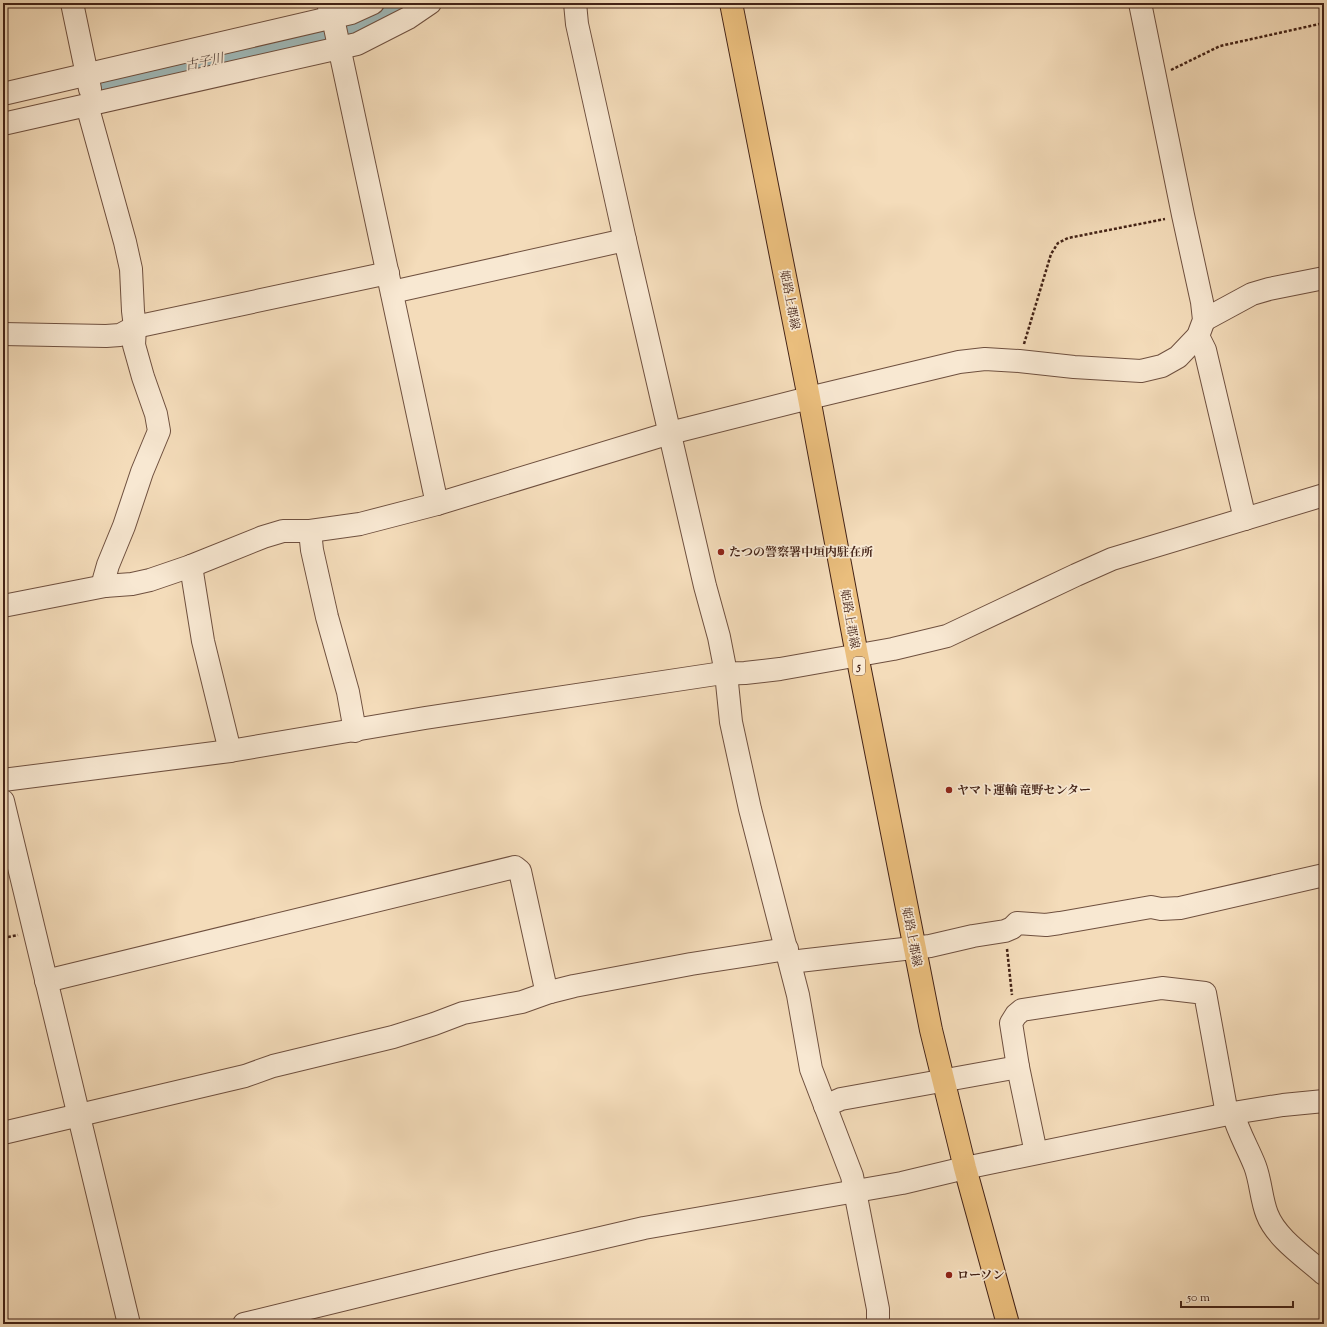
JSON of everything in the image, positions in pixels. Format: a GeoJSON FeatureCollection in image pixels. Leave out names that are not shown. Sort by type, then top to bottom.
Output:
{"type":"FeatureCollection","features":[{"type":"Feature","properties":{"kind":"main road","name":"姫路上郡線"},"geometry":{"type":"LineString","coordinates":[[731,3],[931,1030],[965,1168],[1008,1324]]}},
{"type":"Feature","properties":{"kind":"street"},"geometry":{"type":"LineString","coordinates":[[72,3],[89,92],[125,242],[130,269],[133,311],[136,327],[134,345],[142,377],[156,414],[159,431],[142,472],[124,526],[108,565],[104,578],[105,586]]}},
{"type":"Feature","properties":{"kind":"street"},"geometry":{"type":"LineString","coordinates":[[3,124],[89,92],[335,26],[351,13],[373,3]]}},
{"type":"Feature","properties":{"kind":"street"},"geometry":{"type":"LineString","coordinates":[[335,26],[357,44],[408,18],[430,3]]}},
{"type":"Feature","properties":{"kind":"street"},"geometry":{"type":"LineString","coordinates":[[575,3],[578,24],[625,240],[705,586],[719,637],[726,673],[733,729],[750,809],[798,995],[811,1069],[852,1176],[878,1310],[878,1324]]}},
{"type":"Feature","properties":{"kind":"street"},"geometry":{"type":"LineString","coordinates":[[1140,3],[1202,302],[1201,328],[1245,519]]}},
{"type":"Feature","properties":{"kind":"street"},"geometry":{"type":"LineString","coordinates":[[3,94],[89,92],[335,26]]}},
{"type":"Feature","properties":{"kind":"street"},"geometry":{"type":"LineString","coordinates":[[335,26],[437,504]]}},
{"type":"Feature","properties":{"kind":"street"},"geometry":{"type":"LineString","coordinates":[[3,334],[120,335],[136,327],[625,240]]}},
{"type":"Feature","properties":{"kind":"street"},"geometry":{"type":"LineString","coordinates":[[3,606],[105,586],[132,584],[191,566],[270,535],[283,532],[310,531],[360,524],[437,504],[670,433],[959,362],[985,359],[1141,371],[1162,366],[1178,358],[1201,328],[1252,294],[1324,278]]}},
{"type":"Feature","properties":{"kind":"street"},"geometry":{"type":"LineString","coordinates":[[3,780],[230,752],[425,718],[726,673],[745,673],[780,669],[893,649],[947,636],[1076,575],[1112,560],[1324,495]]}},
{"type":"Feature","properties":{"kind":"street"},"geometry":{"type":"LineString","coordinates":[[310,531],[312,550],[325,609],[348,692],[355,731]]}},
{"type":"Feature","properties":{"kind":"street"},"geometry":{"type":"LineString","coordinates":[[191,566],[203,641],[230,752]]}},
{"type":"Feature","properties":{"kind":"street"},"geometry":{"type":"LineString","coordinates":[[3,801],[129,1324]]}},
{"type":"Feature","properties":{"kind":"street"},"geometry":{"type":"LineString","coordinates":[[46,981],[515,867],[520,871],[545,985],[550,992]]}},
{"type":"Feature","properties":{"kind":"street"},"geometry":{"type":"LineString","coordinates":[[3,1133],[245,1076],[273,1066],[364,1045],[434,1024],[463,1013],[522,1002],[550,992],[574,986],[691,964],[788,955],[930,946],[973,936],[1004,931],[1012,928],[1017,922],[1046,925],[1151,907],[1161,909],[1180,908],[1324,875]]}},
{"type":"Feature","properties":{"kind":"street"},"geometry":{"type":"LineString","coordinates":[[1036,1153],[1018,1067],[1011,1023],[1016,1015],[1022,1010],[1162,988],[1205,993],[1230,1113],[1256,1167],[1267,1215],[1276,1230],[1324,1274]]}},
{"type":"Feature","properties":{"kind":"street"},"geometry":{"type":"LineString","coordinates":[[825,1106],[841,1099],[1018,1067]]}},
{"type":"Feature","properties":{"kind":"street"},"geometry":{"type":"LineString","coordinates":[[244,1324],[493,1263],[644,1228],[902,1183],[965,1168],[1230,1113],[1283,1105],[1324,1101]]}},
{"type":"Feature","properties":{"kind":"path"},"geometry":{"type":"LineString","coordinates":[[1155,75],[1165,73],[1220,46],[1324,23]]}},
{"type":"Feature","properties":{"kind":"path"},"geometry":{"type":"LineString","coordinates":[[1019,361],[1051,254],[1058,243],[1068,238],[1183,215]]}},
{"type":"Feature","properties":{"kind":"path"},"geometry":{"type":"LineString","coordinates":[[1004,931],[1006,935],[1013,1010],[1016,1015]]}},
{"type":"Feature","properties":{"kind":"waterway","name":"古子川"},"geometry":{"type":"LineString","coordinates":[[96,83],[309,36],[345,30],[383,16],[399,3]]}},
{"type":"Feature","properties":{"kind":"place","name":"たつの警察署中垣内駐在所"},"geometry":{"type":"Point","coordinates":[721,552]}},
{"type":"Feature","properties":{"kind":"place","name":"ヤマト運輸 竜野センター"},"geometry":{"type":"Point","coordinates":[949,790]}},
{"type":"Feature","properties":{"kind":"place","name":"ローソン"},"geometry":{"type":"Point","coordinates":[949,1275]}}]}
